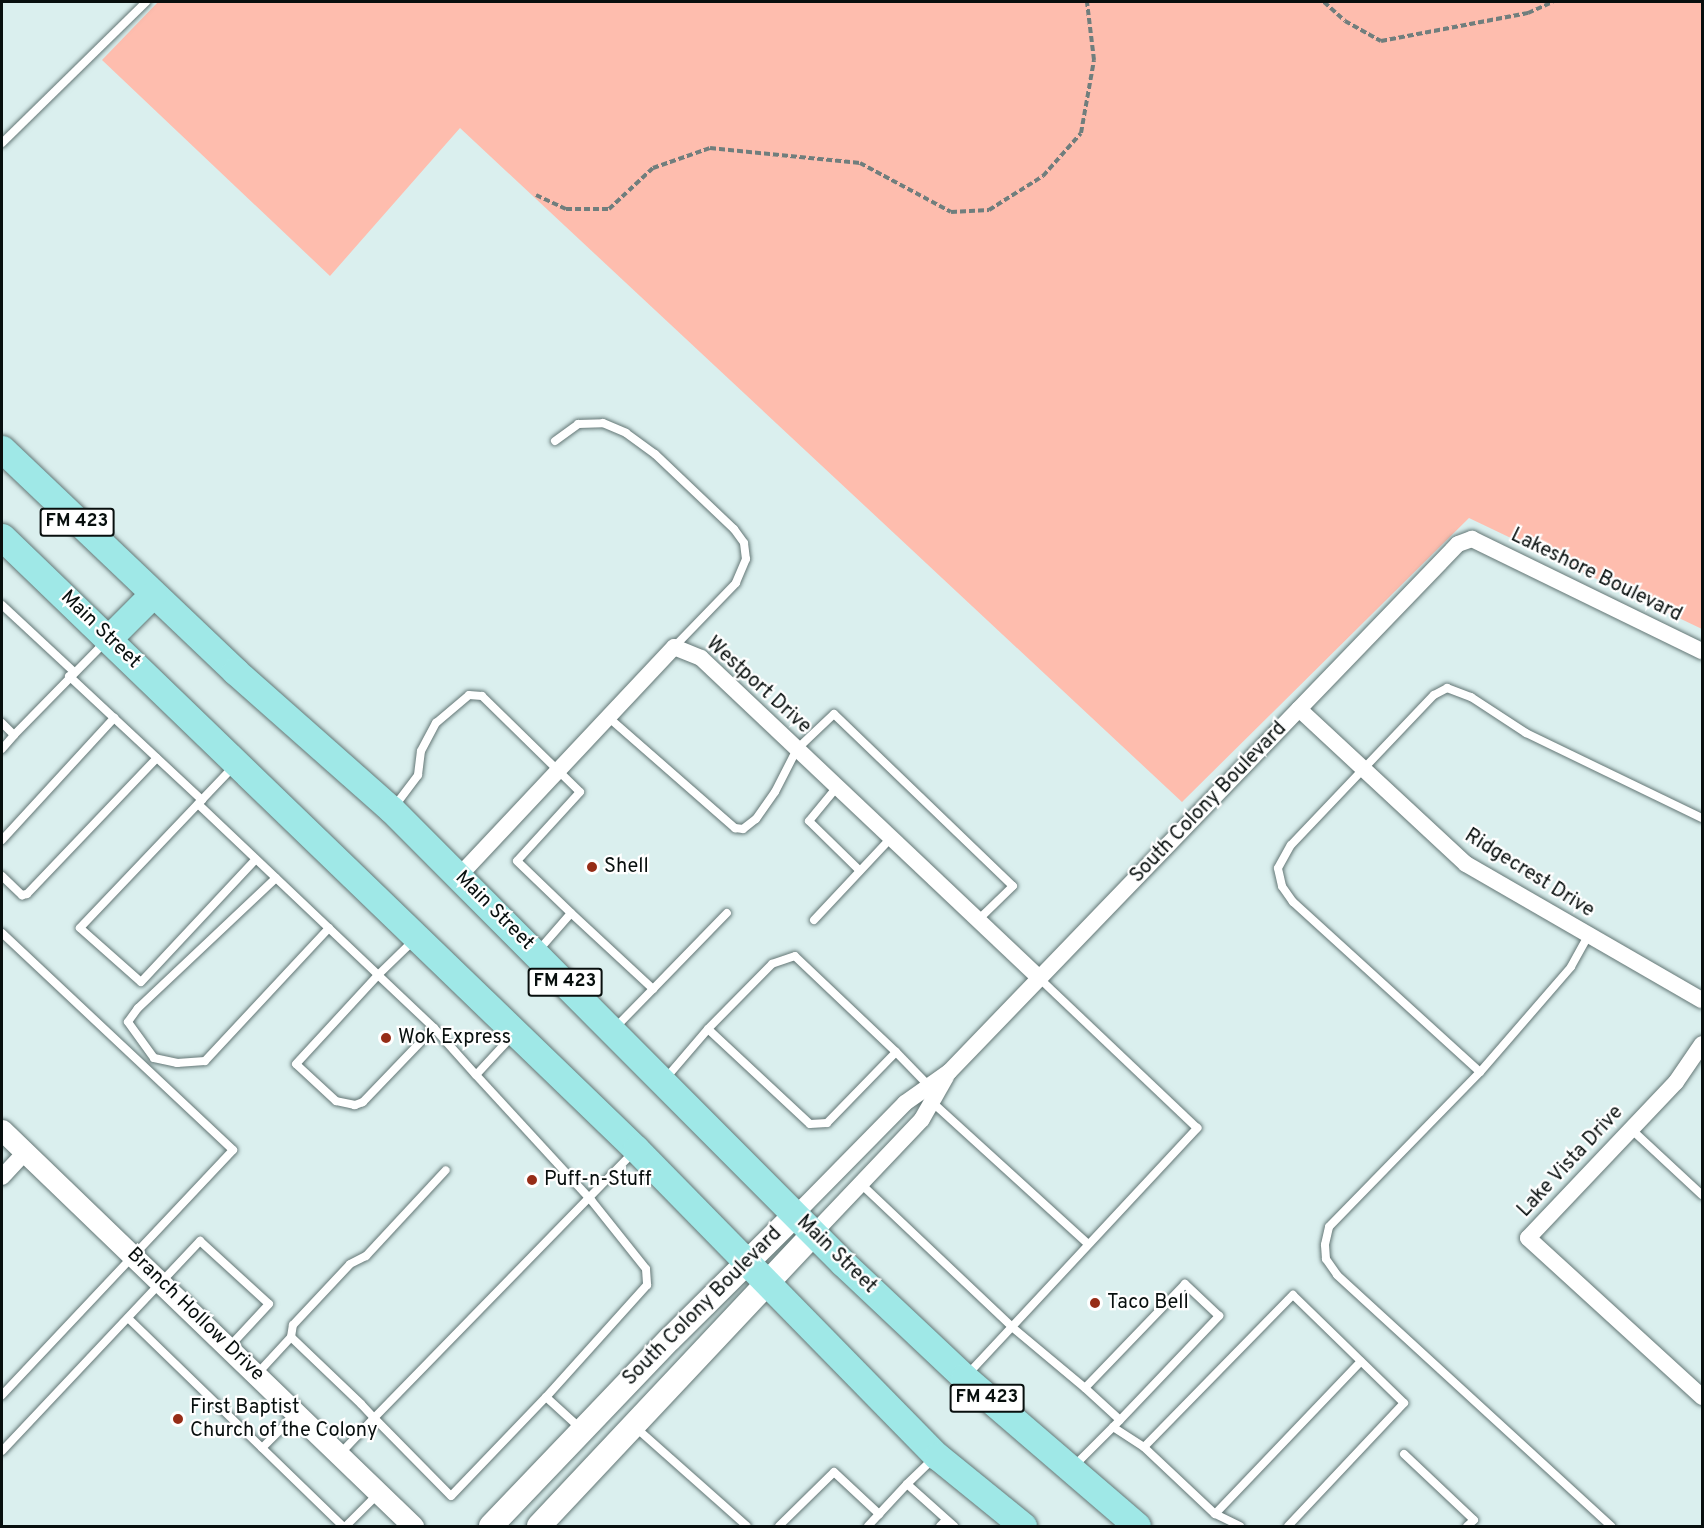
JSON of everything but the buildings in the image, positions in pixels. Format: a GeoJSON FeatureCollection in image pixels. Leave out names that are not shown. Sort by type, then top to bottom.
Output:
{"type":"FeatureCollection","features":[{"type":"Feature","properties":{"kind":"main road","name":"Main Street"},"geometry":{"type":"LineString","coordinates":[[2,449],[153,594],[391,809],[613,1029],[804,1224],[964,1377],[1137,1527]]}},
{"type":"Feature","properties":{"kind":"main road","name":"Main Street"},"geometry":{"type":"LineString","coordinates":[[2,537],[636,1149],[936,1456],[1023,1527]]}},
{"type":"Feature","properties":{"kind":"main road"},"geometry":{"type":"LineString","coordinates":[[109,638],[153,594]]}},
{"type":"Feature","properties":{"kind":"main road","name":"South Colony Boulevard"},"geometry":{"type":"LineString","coordinates":[[491,1527],[747,1262],[804,1224]]}},
{"type":"Feature","properties":{"kind":"main road","name":"South Colony Boulevard"},"geometry":{"type":"LineString","coordinates":[[539,1527],[768,1284],[804,1224]]}},
{"type":"Feature","properties":{"kind":"street","name":"Lakeshore Boulevard"},"geometry":{"type":"LineString","coordinates":[[1472,539],[1702,651]]}},
{"type":"Feature","properties":{"kind":"street","name":"South Colony Boulevard"},"geometry":{"type":"LineString","coordinates":[[804,1224],[861,1184],[922,1119],[931,1094],[949,1072],[1299,709],[1444,554],[1472,539]]}},
{"type":"Feature","properties":{"kind":"street","name":"Westport Drive"},"geometry":{"type":"LineString","coordinates":[[459,876],[607,715],[674,646],[702,658],[1039,978]]}},
{"type":"Feature","properties":{"kind":"street","name":"Ridgecrest Drive"},"geometry":{"type":"LineString","coordinates":[[1299,709],[1466,864],[1702,1000]]}},
{"type":"Feature","properties":{"kind":"street","name":"Lake Vista Drive"},"geometry":{"type":"LineString","coordinates":[[1702,1044],[1676,1082],[1528,1238],[1702,1397]]}},
{"type":"Feature","properties":{"kind":"street","name":"South Colony Boulevard"},"geometry":{"type":"LineString","coordinates":[[804,1224],[905,1103],[931,1094]]}},
{"type":"Feature","properties":{"kind":"street","name":"Branch Hollow Drive"},"geometry":{"type":"LineString","coordinates":[[2,1130],[134,1254],[413,1527]]}},
{"type":"Feature","properties":{"kind":"street"},"geometry":{"type":"LineString","coordinates":[[2,1177],[25,1152]]}},
{"type":"Feature","properties":{"kind":"lane"},"geometry":{"type":"LineString","coordinates":[[2,143],[146,2]]}},
{"type":"Feature","properties":{"kind":"lane"},"geometry":{"type":"LineString","coordinates":[[555,441],[578,424],[603,423],[626,433],[655,453],[734,530],[744,543],[746,559],[736,583],[716,608],[674,646]]}},
{"type":"Feature","properties":{"kind":"lane"},"geometry":{"type":"LineString","coordinates":[[2,605],[256,859],[434,1028],[591,1200],[646,1269],[647,1285],[546,1397],[451,1496],[291,1337]]}},
{"type":"Feature","properties":{"kind":"lane"},"geometry":{"type":"LineString","coordinates":[[2,749],[109,638]]}},
{"type":"Feature","properties":{"kind":"lane"},"geometry":{"type":"LineString","coordinates":[[1480,1072],[1293,902],[1282,886],[1278,868],[1291,845],[1434,695],[1447,688],[1471,697],[1527,733],[1702,818]]}},
{"type":"Feature","properties":{"kind":"lane"},"geometry":{"type":"LineString","coordinates":[[391,809],[418,775],[421,751],[436,723],[469,695],[482,696],[495,705],[580,792],[517,861],[653,988]]}},
{"type":"Feature","properties":{"kind":"lane"},"geometry":{"type":"LineString","coordinates":[[607,715],[735,828],[743,830],[756,819],[775,792],[797,748],[834,714],[1013,886],[978,920]]}},
{"type":"Feature","properties":{"kind":"lane"},"geometry":{"type":"LineString","coordinates":[[2,840],[114,718]]}},
{"type":"Feature","properties":{"kind":"lane"},"geometry":{"type":"LineString","coordinates":[[2,723],[14,735]]}},
{"type":"Feature","properties":{"kind":"lane"},"geometry":{"type":"LineString","coordinates":[[2,876],[22,895],[27,894],[157,758]]}},
{"type":"Feature","properties":{"kind":"lane"},"geometry":{"type":"LineString","coordinates":[[237,762],[80,928],[141,982],[256,859]]}},
{"type":"Feature","properties":{"kind":"lane"},"geometry":{"type":"LineString","coordinates":[[837,787],[811,815],[811,825],[861,871]]}},
{"type":"Feature","properties":{"kind":"lane"},"geometry":{"type":"LineString","coordinates":[[814,920],[891,838]]}},
{"type":"Feature","properties":{"kind":"lane"},"geometry":{"type":"LineString","coordinates":[[276,878],[138,1008],[128,1022],[154,1058],[177,1063],[205,1061],[329,928]]}},
{"type":"Feature","properties":{"kind":"lane"},"geometry":{"type":"LineString","coordinates":[[537,953],[571,913]]}},
{"type":"Feature","properties":{"kind":"lane"},"geometry":{"type":"LineString","coordinates":[[613,1029],[726,913]]}},
{"type":"Feature","properties":{"kind":"lane"},"geometry":{"type":"LineString","coordinates":[[2,933],[233,1150],[2,1395]]}},
{"type":"Feature","properties":{"kind":"lane"},"geometry":{"type":"LineString","coordinates":[[1588,936],[1571,967],[1480,1072],[1329,1227],[1326,1259],[1337,1275],[1611,1527]]}},
{"type":"Feature","properties":{"kind":"lane"},"geometry":{"type":"LineString","coordinates":[[417,937],[378,975],[297,1064],[336,1101],[355,1105],[363,1102],[434,1028]]}},
{"type":"Feature","properties":{"kind":"lane"},"geometry":{"type":"LineString","coordinates":[[663,1081],[708,1029],[772,964],[795,956],[896,1052],[931,1094],[1088,1244]]}},
{"type":"Feature","properties":{"kind":"lane"},"geometry":{"type":"LineString","coordinates":[[964,1377],[1197,1128],[1039,978]]}},
{"type":"Feature","properties":{"kind":"lane"},"geometry":{"type":"LineString","coordinates":[[708,1029],[810,1124],[827,1123],[896,1052]]}},
{"type":"Feature","properties":{"kind":"lane"},"geometry":{"type":"LineString","coordinates":[[476,1075],[516,1032]]}},
{"type":"Feature","properties":{"kind":"lane"},"geometry":{"type":"LineString","coordinates":[[1631,1130],[1702,1195]]}},
{"type":"Feature","properties":{"kind":"lane"},"geometry":{"type":"LineString","coordinates":[[339,1455],[591,1200],[636,1149]]}},
{"type":"Feature","properties":{"kind":"lane"},"geometry":{"type":"LineString","coordinates":[[256,1374],[291,1337],[292,1325],[350,1264],[366,1256],[446,1170]]}},
{"type":"Feature","properties":{"kind":"lane"},"geometry":{"type":"LineString","coordinates":[[861,1184],[1012,1327],[1085,1388],[1117,1424],[1215,1514],[1240,1527]]}},
{"type":"Feature","properties":{"kind":"lane"},"geometry":{"type":"LineString","coordinates":[[2,1450],[200,1241],[269,1304],[229,1347]]}},
{"type":"Feature","properties":{"kind":"lane"},"geometry":{"type":"LineString","coordinates":[[1070,1471],[1219,1316],[1185,1284],[1085,1388]]}},
{"type":"Feature","properties":{"kind":"lane"},"geometry":{"type":"LineString","coordinates":[[1144,1447],[1293,1295],[1404,1403],[1288,1527]]}},
{"type":"Feature","properties":{"kind":"lane"},"geometry":{"type":"LineString","coordinates":[[128,1318],[345,1527],[379,1493]]}},
{"type":"Feature","properties":{"kind":"lane"},"geometry":{"type":"LineString","coordinates":[[1215,1514],[1361,1361]]}},
{"type":"Feature","properties":{"kind":"lane"},"geometry":{"type":"LineString","coordinates":[[546,1397],[583,1430]]}},
{"type":"Feature","properties":{"kind":"lane"},"geometry":{"type":"LineString","coordinates":[[262,1448],[297,1413]]}},
{"type":"Feature","properties":{"kind":"lane"},"geometry":{"type":"LineString","coordinates":[[634,1427],[747,1527]]}},
{"type":"Feature","properties":{"kind":"lane"},"geometry":{"type":"LineString","coordinates":[[1404,1454],[1474,1520],[1467,1527]]}},
{"type":"Feature","properties":{"kind":"lane"},"geometry":{"type":"LineString","coordinates":[[868,1527],[936,1456]]}},
{"type":"Feature","properties":{"kind":"lane"},"geometry":{"type":"LineString","coordinates":[[779,1527],[834,1472],[879,1514]]}},
{"type":"Feature","properties":{"kind":"lane"},"geometry":{"type":"LineString","coordinates":[[908,1484],[943,1523],[954,1527]]}},
{"type":"Feature","properties":{"kind":"path"},"geometry":{"type":"LineString","coordinates":[[536,195],[566,209],[609,209],[653,168],[710,148],[860,164],[951,212],[989,210],[1043,177],[1081,133],[1094,60],[1087,2]]}},
{"type":"Feature","properties":{"kind":"path"},"geometry":{"type":"LineString","coordinates":[[1324,2],[1345,21],[1381,41],[1528,13],[1553,2]]}},
{"type":"Feature","properties":{"kind":"shaded area"},"geometry":{"type":"Polygon","coordinates":[[[158,2],[1702,2],[1702,629],[1469,518],[1182,802],[460,128],[330,276],[102,60],[158,2]]]}},
{"type":"Feature","properties":{"kind":"place","name":"Shell"},"geometry":{"type":"Point","coordinates":[592,867]}},
{"type":"Feature","properties":{"kind":"place","name":"Wok Express"},"geometry":{"type":"Point","coordinates":[386,1038]}},
{"type":"Feature","properties":{"kind":"place","name":"Puff-n-Stuff"},"geometry":{"type":"Point","coordinates":[532,1180]}},
{"type":"Feature","properties":{"kind":"place","name":"Taco Bell"},"geometry":{"type":"Point","coordinates":[1095,1303]}},
{"type":"Feature","properties":{"kind":"place","name":"First Baptist Church of the Colony"},"geometry":{"type":"Point","coordinates":[178,1419]}}]}
